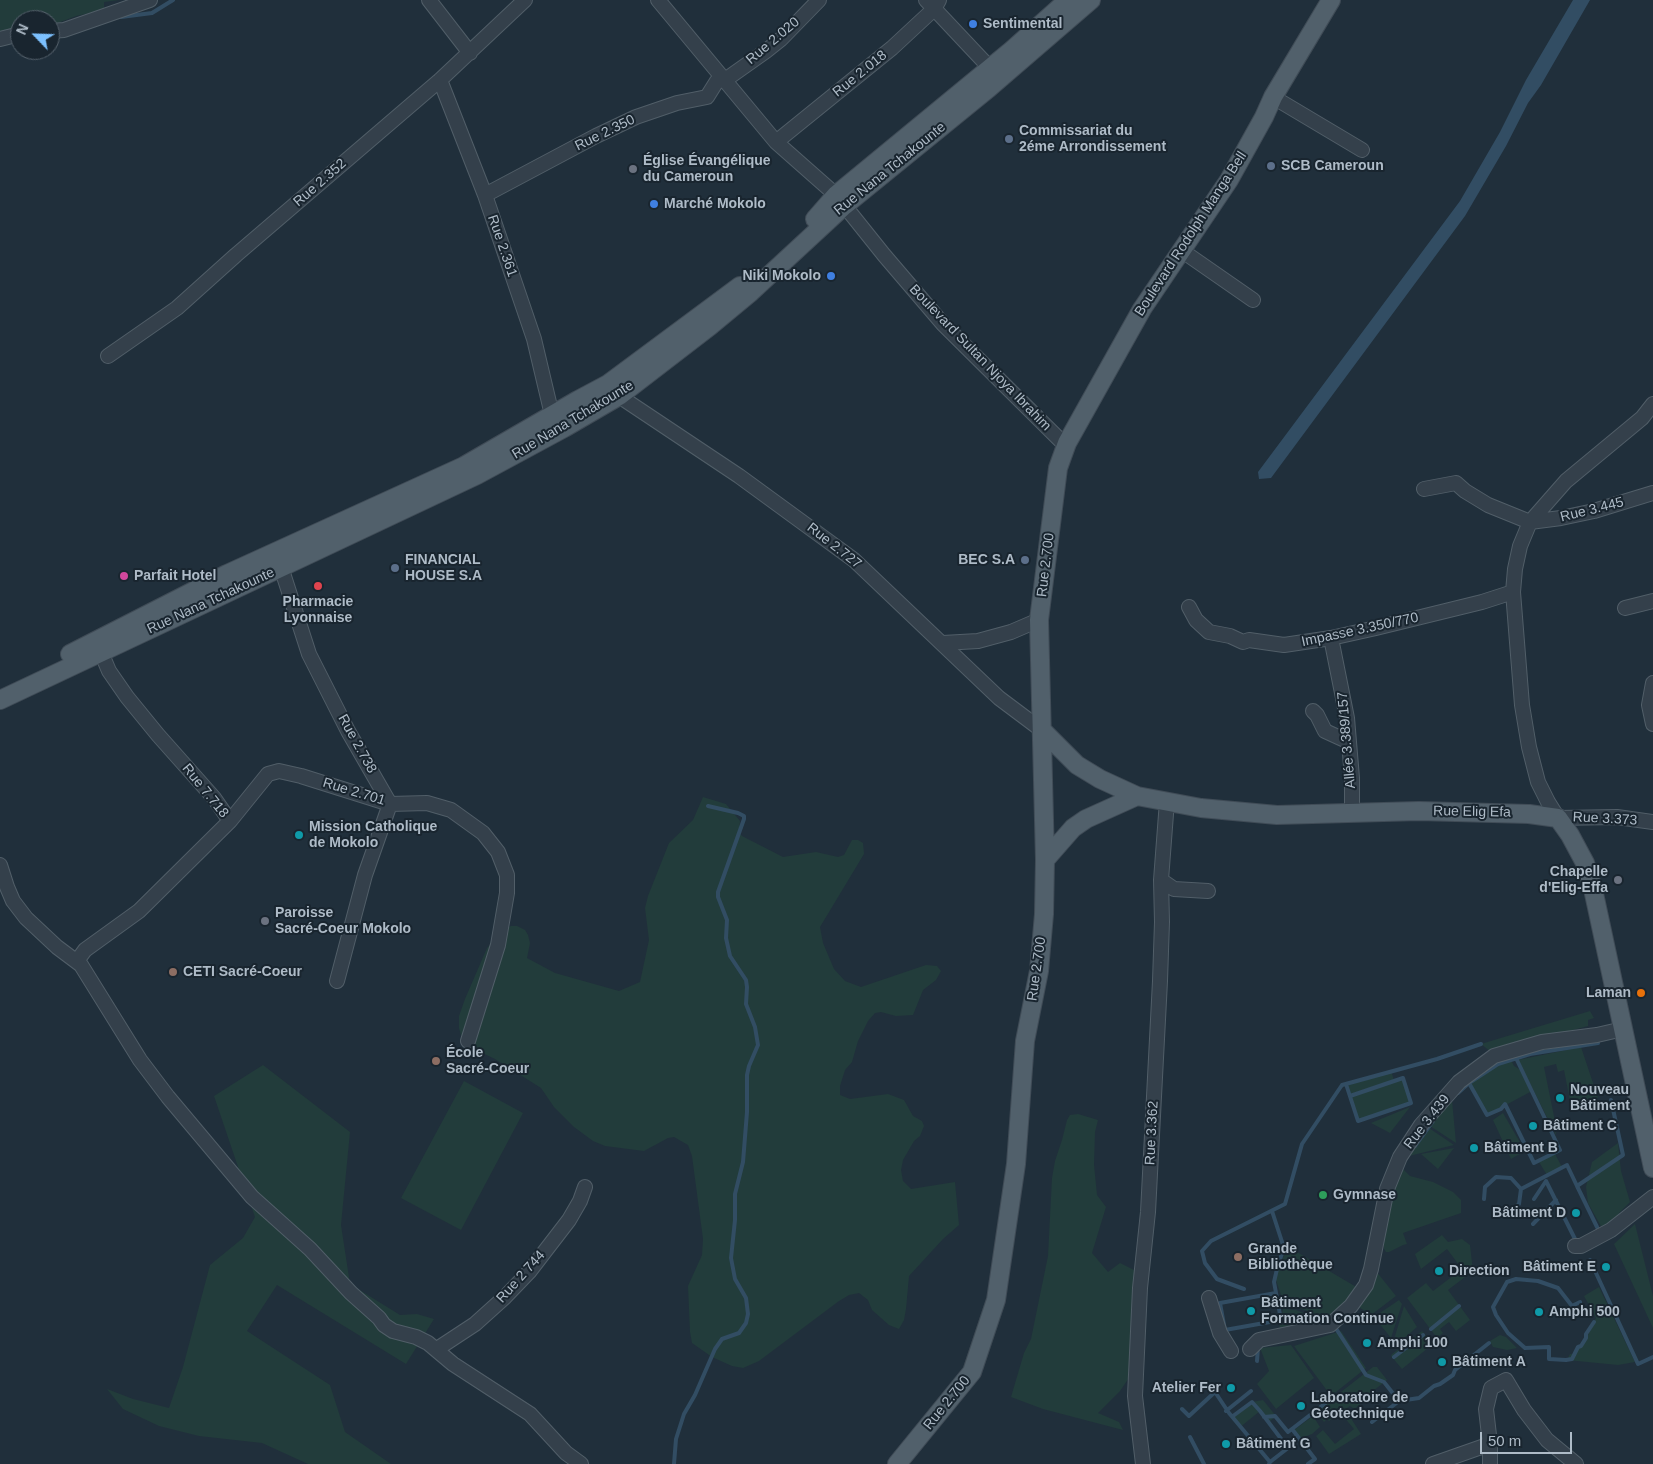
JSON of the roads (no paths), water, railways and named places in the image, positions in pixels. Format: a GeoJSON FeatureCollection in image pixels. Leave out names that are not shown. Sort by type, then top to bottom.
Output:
{"type":"FeatureCollection","features":[{"type":"Feature","properties":{"kind":"main road","name":"Rue Nana Tchakounte"},"geometry":{"type":"LineString","coordinates":[[0,689],[281,567],[477,474],[564,428],[613,390],[710,326],[746,288],[840,200],[990,68],[1016,55],[1068,0]]}},
{"type":"Feature","properties":{"kind":"main road","name":"Rue Nana Tchakounte"},"geometry":{"type":"LineString","coordinates":[[840,200],[1016,55],[1091,0]]}},
{"type":"Feature","properties":{"kind":"main road","name":"Boulevard Rodolph Manga Bell"},"geometry":{"type":"LineString","coordinates":[[1066,443],[1142,309],[1229,180],[1273,97],[1331,0]]}},
{"type":"Feature","properties":{"kind":"main road","name":"Rue Nana Tchakounte"},"geometry":{"type":"LineString","coordinates":[[0,700],[227,574],[464,466],[552,415],[613,390]]}},
{"type":"Feature","properties":{"kind":"main road","name":"Rue 2.700"},"geometry":{"type":"LineString","coordinates":[[897,1464],[972,1372],[996,1300],[1016,1164],[1025,1041],[1039,971],[1044,914],[1045,860],[1040,620],[1056,481],[1066,443]]}},
{"type":"Feature","properties":{"kind":"main road","name":"Rue Elig Efa"},"geometry":{"type":"LineString","coordinates":[[1043,732],[1076,765],[1100,779],[1137,796],[1201,808],[1277,815],[1352,812],[1498,812],[1558,818]]}},
{"type":"Feature","properties":{"kind":"main road"},"geometry":{"type":"LineString","coordinates":[[1045,860],[1073,828],[1086,819],[1137,796]]}},
{"type":"Feature","properties":{"kind":"main road"},"geometry":{"type":"LineString","coordinates":[[1558,818],[1570,835],[1585,863],[1593,889],[1653,1168]]}},
{"type":"Feature","properties":{"kind":"street"},"geometry":{"type":"LineString","coordinates":[[60,30],[150,0]]}},
{"type":"Feature","properties":{"kind":"street"},"geometry":{"type":"LineString","coordinates":[[429,0],[470,53]]}},
{"type":"Feature","properties":{"kind":"street","name":"Rue 2.352"},"geometry":{"type":"LineString","coordinates":[[108,356],[177,308],[440,80],[525,0]]}},
{"type":"Feature","properties":{"kind":"street","name":"Boulevard Sultan Njoya Ibrahim"},"geometry":{"type":"LineString","coordinates":[[658,0],[776,142],[840,200],[884,255],[944,324],[1061,441],[1066,443]]}},
{"type":"Feature","properties":{"kind":"street","name":"Rue 2.020"},"geometry":{"type":"LineString","coordinates":[[725,80],[774,45],[819,0]]}},
{"type":"Feature","properties":{"kind":"street"},"geometry":{"type":"LineString","coordinates":[[933,3],[990,68]]}},
{"type":"Feature","properties":{"kind":"street","name":"Rue 2.018"},"geometry":{"type":"LineString","coordinates":[[776,142],[865,71],[933,3]]}},
{"type":"Feature","properties":{"kind":"street","name":"Rue 2.361"},"geometry":{"type":"LineString","coordinates":[[440,80],[485,195],[534,339],[552,415]]}},
{"type":"Feature","properties":{"kind":"street","name":"Rue 2.350"},"geometry":{"type":"LineString","coordinates":[[485,195],[636,117],[677,103],[707,97],[717,81],[725,80]]}},
{"type":"Feature","properties":{"kind":"street"},"geometry":{"type":"LineString","coordinates":[[1273,97],[1362,150]]}},
{"type":"Feature","properties":{"kind":"street"},"geometry":{"type":"LineString","coordinates":[[1181,250],[1253,300]]}},
{"type":"Feature","properties":{"kind":"street","name":"Rue 2.727"},"geometry":{"type":"LineString","coordinates":[[613,390],[740,476],[854,560],[999,698],[1043,732]]}},
{"type":"Feature","properties":{"kind":"street"},"geometry":{"type":"LineString","coordinates":[[1558,818],[1538,782],[1529,747],[1522,705],[1513,592],[1520,546],[1530,522],[1566,480],[1642,418],[1653,404]]}},
{"type":"Feature","properties":{"kind":"street"},"geometry":{"type":"LineString","coordinates":[[1424,488],[1456,483],[1488,505],[1530,522]]}},
{"type":"Feature","properties":{"kind":"street","name":"Rue 3.445"},"geometry":{"type":"LineString","coordinates":[[1530,522],[1594,511],[1653,493]]}},
{"type":"Feature","properties":{"kind":"street","name":"Rue 2.738"},"geometry":{"type":"LineString","coordinates":[[281,567],[309,654],[348,731],[390,804]]}},
{"type":"Feature","properties":{"kind":"street","name":"Impasse 3.350/770"},"geometry":{"type":"LineString","coordinates":[[1189,607],[1196,620],[1209,632],[1230,636],[1243,642],[1249,640],[1284,645],[1331,638],[1416,619],[1513,592]]}},
{"type":"Feature","properties":{"kind":"street"},"geometry":{"type":"LineString","coordinates":[[1625,608],[1653,601]]}},
{"type":"Feature","properties":{"kind":"street"},"geometry":{"type":"LineString","coordinates":[[943,643],[978,640],[1011,632],[1040,620]]}},
{"type":"Feature","properties":{"kind":"street","name":"Allée 3.389/157"},"geometry":{"type":"LineString","coordinates":[[1331,638],[1344,700],[1349,742],[1352,812]]}},
{"type":"Feature","properties":{"kind":"street","name":"Rue 7.718"},"geometry":{"type":"LineString","coordinates":[[77,961],[86,950],[139,912],[230,821],[214,798],[127,697],[109,671],[97,647]]}},
{"type":"Feature","properties":{"kind":"street"},"geometry":{"type":"LineString","coordinates":[[1653,683],[1649,704],[1653,724]]}},
{"type":"Feature","properties":{"kind":"street"},"geometry":{"type":"LineString","coordinates":[[1313,711],[1325,731],[1349,742]]}},
{"type":"Feature","properties":{"kind":"street","name":"Rue 2.701"},"geometry":{"type":"LineString","coordinates":[[230,821],[268,774],[279,771],[390,804],[427,803],[450,810],[483,833],[498,852],[507,875],[507,893],[498,945],[468,1041]]}},
{"type":"Feature","properties":{"kind":"street","name":"Rue 3.362"},"geometry":{"type":"LineString","coordinates":[[1144,1464],[1135,1396],[1140,1288],[1148,1212],[1162,922],[1161,880],[1167,801]]}},
{"type":"Feature","properties":{"kind":"street"},"geometry":{"type":"LineString","coordinates":[[337,980],[365,875],[390,804]]}},
{"type":"Feature","properties":{"kind":"street","name":"Rue 3.373"},"geometry":{"type":"LineString","coordinates":[[1558,818],[1617,817],[1653,822]]}},
{"type":"Feature","properties":{"kind":"street"},"geometry":{"type":"LineString","coordinates":[[0,865],[13,901],[26,918],[85,970],[140,1060],[168,1097],[252,1196],[310,1249],[384,1325],[393,1331],[428,1342],[453,1364],[530,1414],[566,1453],[581,1464]]}},
{"type":"Feature","properties":{"kind":"street"},"geometry":{"type":"LineString","coordinates":[[1161,880],[1174,889],[1208,892]]}},
{"type":"Feature","properties":{"kind":"street","name":"Rue 3.439"},"geometry":{"type":"LineString","coordinates":[[1250,1349],[1259,1340],[1330,1325],[1351,1306],[1366,1285],[1372,1269],[1387,1189],[1400,1157],[1421,1125],[1459,1082],[1494,1056],[1542,1042],[1597,1035],[1623,1029]]}},
{"type":"Feature","properties":{"kind":"street","name":"Rue 2 744"},"geometry":{"type":"LineString","coordinates":[[437,1349],[475,1324],[529,1272],[569,1220],[580,1201],[585,1187]]}},
{"type":"Feature","properties":{"kind":"street"},"geometry":{"type":"LineString","coordinates":[[1576,1246],[1581,1246],[1611,1230],[1653,1197]]}},
{"type":"Feature","properties":{"kind":"street"},"geometry":{"type":"LineString","coordinates":[[1209,1298],[1220,1333],[1231,1351]]}},
{"type":"Feature","properties":{"kind":"street"},"geometry":{"type":"LineString","coordinates":[[1490,1464],[1486,1409],[1491,1388],[1506,1380],[1524,1410],[1548,1440],[1576,1464]]}},
{"type":"Feature","properties":{"kind":"street"},"geometry":{"type":"LineString","coordinates":[[1432,1464],[1490,1444]]}},
{"type":"Feature","properties":{"kind":"water"},"geometry":{"type":"Polygon","coordinates":[[[1573,0],[1590,0],[1541,85],[1528,103],[1506,146],[1465,216],[1271,478],[1259,479],[1258,472],[1460,201],[1500,132],[1526,80],[1573,0]]]}},
{"type":"Feature","properties":{"kind":"waterway"},"geometry":{"type":"LineString","coordinates":[[121,17],[152,13],[173,0]]}},
{"type":"Feature","properties":{"kind":"waterway"},"geometry":{"type":"LineString","coordinates":[[674,1464],[676,1439],[684,1414],[695,1395],[715,1349],[722,1339],[739,1333],[746,1323],[748,1314],[746,1298],[735,1279],[731,1258],[735,1220],[735,1194],[743,1162],[747,1112],[747,1075],[758,1045],[755,1027],[746,1004],[746,980],[730,956],[726,938],[727,920],[718,897],[718,892],[744,816],[708,806]]}},
{"type":"Feature","properties":{"kind":"waterway"},"geometry":{"type":"LineString","coordinates":[[1458,1093],[1469,1083],[1498,1064],[1530,1054],[1598,1043]]}},
{"type":"Feature","properties":{"kind":"waterway"},"geometry":{"type":"LineString","coordinates":[[1244,1289],[1217,1279],[1205,1263],[1202,1251],[1211,1241],[1285,1204],[1302,1144],[1342,1085],[1437,1059],[1481,1044]]}},
{"type":"Feature","properties":{"kind":"waterway"},"geometry":{"type":"LineString","coordinates":[[1469,1083],[1487,1115],[1501,1109],[1505,1104],[1534,1163],[1560,1150],[1516,1058]]}},
{"type":"Feature","properties":{"kind":"waterway"},"geometry":{"type":"LineString","coordinates":[[1346,1084],[1358,1121],[1411,1103],[1403,1078],[1350,1096]]}},
{"type":"Feature","properties":{"kind":"waterway"},"geometry":{"type":"LineString","coordinates":[[1521,1189],[1567,1165],[1577,1186],[1623,1155],[1611,1100]]}},
{"type":"Feature","properties":{"kind":"waterway"},"geometry":{"type":"LineString","coordinates":[[1415,1146],[1433,1121]]}},
{"type":"Feature","properties":{"kind":"waterway"},"geometry":{"type":"LineString","coordinates":[[1484,1199],[1485,1187],[1496,1177],[1511,1178],[1521,1189],[1519,1204],[1508,1214]]}},
{"type":"Feature","properties":{"kind":"waterway"},"geometry":{"type":"LineString","coordinates":[[1534,1199],[1546,1181],[1575,1239]]}},
{"type":"Feature","properties":{"kind":"waterway"},"geometry":{"type":"LineString","coordinates":[[1577,1186],[1597,1227]]}},
{"type":"Feature","properties":{"kind":"waterway"},"geometry":{"type":"LineString","coordinates":[[1533,1224],[1556,1200]]}},
{"type":"Feature","properties":{"kind":"waterway"},"geometry":{"type":"LineString","coordinates":[[1272,1211],[1284,1248],[1279,1262],[1276,1262],[1277,1269],[1274,1282],[1281,1320],[1225,1330],[1220,1303],[1276,1293]]}},
{"type":"Feature","properties":{"kind":"waterway"},"geometry":{"type":"LineString","coordinates":[[1590,1260],[1638,1364],[1653,1357]]}},
{"type":"Feature","properties":{"kind":"waterway"},"geometry":{"type":"LineString","coordinates":[[1580,1302],[1572,1306],[1558,1288],[1538,1281],[1516,1279],[1507,1282],[1493,1307],[1508,1333],[1525,1348],[1549,1347],[1549,1359],[1572,1359],[1594,1322]]}},
{"type":"Feature","properties":{"kind":"waterway"},"geometry":{"type":"LineString","coordinates":[[1431,1329],[1459,1306]]}},
{"type":"Feature","properties":{"kind":"waterway"},"geometry":{"type":"LineString","coordinates":[[1335,1327],[1366,1375],[1384,1382],[1399,1401]]}},
{"type":"Feature","properties":{"kind":"waterway"},"geometry":{"type":"LineString","coordinates":[[1394,1357],[1423,1335]]}},
{"type":"Feature","properties":{"kind":"waterway"},"geometry":{"type":"LineString","coordinates":[[1372,1422],[1399,1401],[1419,1398],[1434,1386],[1440,1384],[1489,1343]]}},
{"type":"Feature","properties":{"kind":"waterway"},"geometry":{"type":"LineString","coordinates":[[1257,1361],[1258,1347]]}},
{"type":"Feature","properties":{"kind":"waterway"},"geometry":{"type":"LineString","coordinates":[[1226,1411],[1251,1391]]}},
{"type":"Feature","properties":{"kind":"waterway"},"geometry":{"type":"LineString","coordinates":[[1182,1409],[1189,1416],[1215,1392],[1229,1413],[1270,1462],[1269,1464]]}},
{"type":"Feature","properties":{"kind":"waterway"},"geometry":{"type":"LineString","coordinates":[[1233,1416],[1252,1402],[1260,1411],[1288,1448],[1270,1462]]}},
{"type":"Feature","properties":{"kind":"waterway"},"geometry":{"type":"LineString","coordinates":[[1264,1417],[1275,1416],[1288,1432],[1327,1402]]}},
{"type":"Feature","properties":{"kind":"waterway"},"geometry":{"type":"LineString","coordinates":[[1292,1429],[1315,1459],[1308,1464]]}},
{"type":"Feature","properties":{"kind":"waterway"},"geometry":{"type":"LineString","coordinates":[[1190,1437],[1204,1464]]}},
{"type":"Feature","properties":{"kind":"place","name":"Sentimental"},"geometry":{"type":"Point","coordinates":[973,24]}},
{"type":"Feature","properties":{"kind":"place","name":"Commissariat du 2éme Arrondissement"},"geometry":{"type":"Point","coordinates":[1009,139]}},
{"type":"Feature","properties":{"kind":"place","name":"SCB Cameroun"},"geometry":{"type":"Point","coordinates":[1271,166]}},
{"type":"Feature","properties":{"kind":"place","name":"Église Évangélique du Cameroun"},"geometry":{"type":"Point","coordinates":[633,169]}},
{"type":"Feature","properties":{"kind":"place","name":"Marché Mokolo"},"geometry":{"type":"Point","coordinates":[654,204]}},
{"type":"Feature","properties":{"kind":"place","name":"Niki Mokolo"},"geometry":{"type":"Point","coordinates":[831,276]}},
{"type":"Feature","properties":{"kind":"place","name":"BEC S.A"},"geometry":{"type":"Point","coordinates":[1025,560]}},
{"type":"Feature","properties":{"kind":"place","name":"FINANCIAL HOUSE S.A"},"geometry":{"type":"Point","coordinates":[395,568]}},
{"type":"Feature","properties":{"kind":"place","name":"Parfait Hotel"},"geometry":{"type":"Point","coordinates":[124,576]}},
{"type":"Feature","properties":{"kind":"place","name":"Pharmacie Lyonnaise"},"geometry":{"type":"Point","coordinates":[318,586]}},
{"type":"Feature","properties":{"kind":"place","name":"Mission Catholique de Mokolo"},"geometry":{"type":"Point","coordinates":[299,835]}},
{"type":"Feature","properties":{"kind":"place","name":"Chapelle d'Elig-Effa"},"geometry":{"type":"Point","coordinates":[1618,880]}},
{"type":"Feature","properties":{"kind":"place","name":"Paroisse Sacré-Coeur Mokolo"},"geometry":{"type":"Point","coordinates":[265,921]}},
{"type":"Feature","properties":{"kind":"place","name":"CETI Sacré-Coeur"},"geometry":{"type":"Point","coordinates":[173,972]}},
{"type":"Feature","properties":{"kind":"place","name":"Laman"},"geometry":{"type":"Point","coordinates":[1641,993]}},
{"type":"Feature","properties":{"kind":"place","name":"École Sacré-Coeur"},"geometry":{"type":"Point","coordinates":[436,1061]}},
{"type":"Feature","properties":{"kind":"place","name":"Nouveau Bâtiment"},"geometry":{"type":"Point","coordinates":[1560,1098]}},
{"type":"Feature","properties":{"kind":"place","name":"Bâtiment C"},"geometry":{"type":"Point","coordinates":[1533,1126]}},
{"type":"Feature","properties":{"kind":"place","name":"Bâtiment B"},"geometry":{"type":"Point","coordinates":[1474,1148]}},
{"type":"Feature","properties":{"kind":"place","name":"Gymnase"},"geometry":{"type":"Point","coordinates":[1323,1195]}},
{"type":"Feature","properties":{"kind":"place","name":"Bâtiment D"},"geometry":{"type":"Point","coordinates":[1576,1213]}},
{"type":"Feature","properties":{"kind":"place","name":"Grande Bibliothèque"},"geometry":{"type":"Point","coordinates":[1238,1257]}},
{"type":"Feature","properties":{"kind":"place","name":"Bâtiment E"},"geometry":{"type":"Point","coordinates":[1606,1267]}},
{"type":"Feature","properties":{"kind":"place","name":"Direction"},"geometry":{"type":"Point","coordinates":[1439,1271]}},
{"type":"Feature","properties":{"kind":"place","name":"Bâtiment Formation Continue"},"geometry":{"type":"Point","coordinates":[1251,1311]}},
{"type":"Feature","properties":{"kind":"place","name":"Amphi 500"},"geometry":{"type":"Point","coordinates":[1539,1312]}},
{"type":"Feature","properties":{"kind":"place","name":"Amphi 100"},"geometry":{"type":"Point","coordinates":[1367,1343]}},
{"type":"Feature","properties":{"kind":"place","name":"Bâtiment A"},"geometry":{"type":"Point","coordinates":[1442,1362]}},
{"type":"Feature","properties":{"kind":"place","name":"Atelier Fer"},"geometry":{"type":"Point","coordinates":[1231,1388]}},
{"type":"Feature","properties":{"kind":"place","name":"Laboratoire de Géotechnique"},"geometry":{"type":"Point","coordinates":[1301,1406]}},
{"type":"Feature","properties":{"kind":"place","name":"Bâtiment G"},"geometry":{"type":"Point","coordinates":[1226,1444]}}]}
